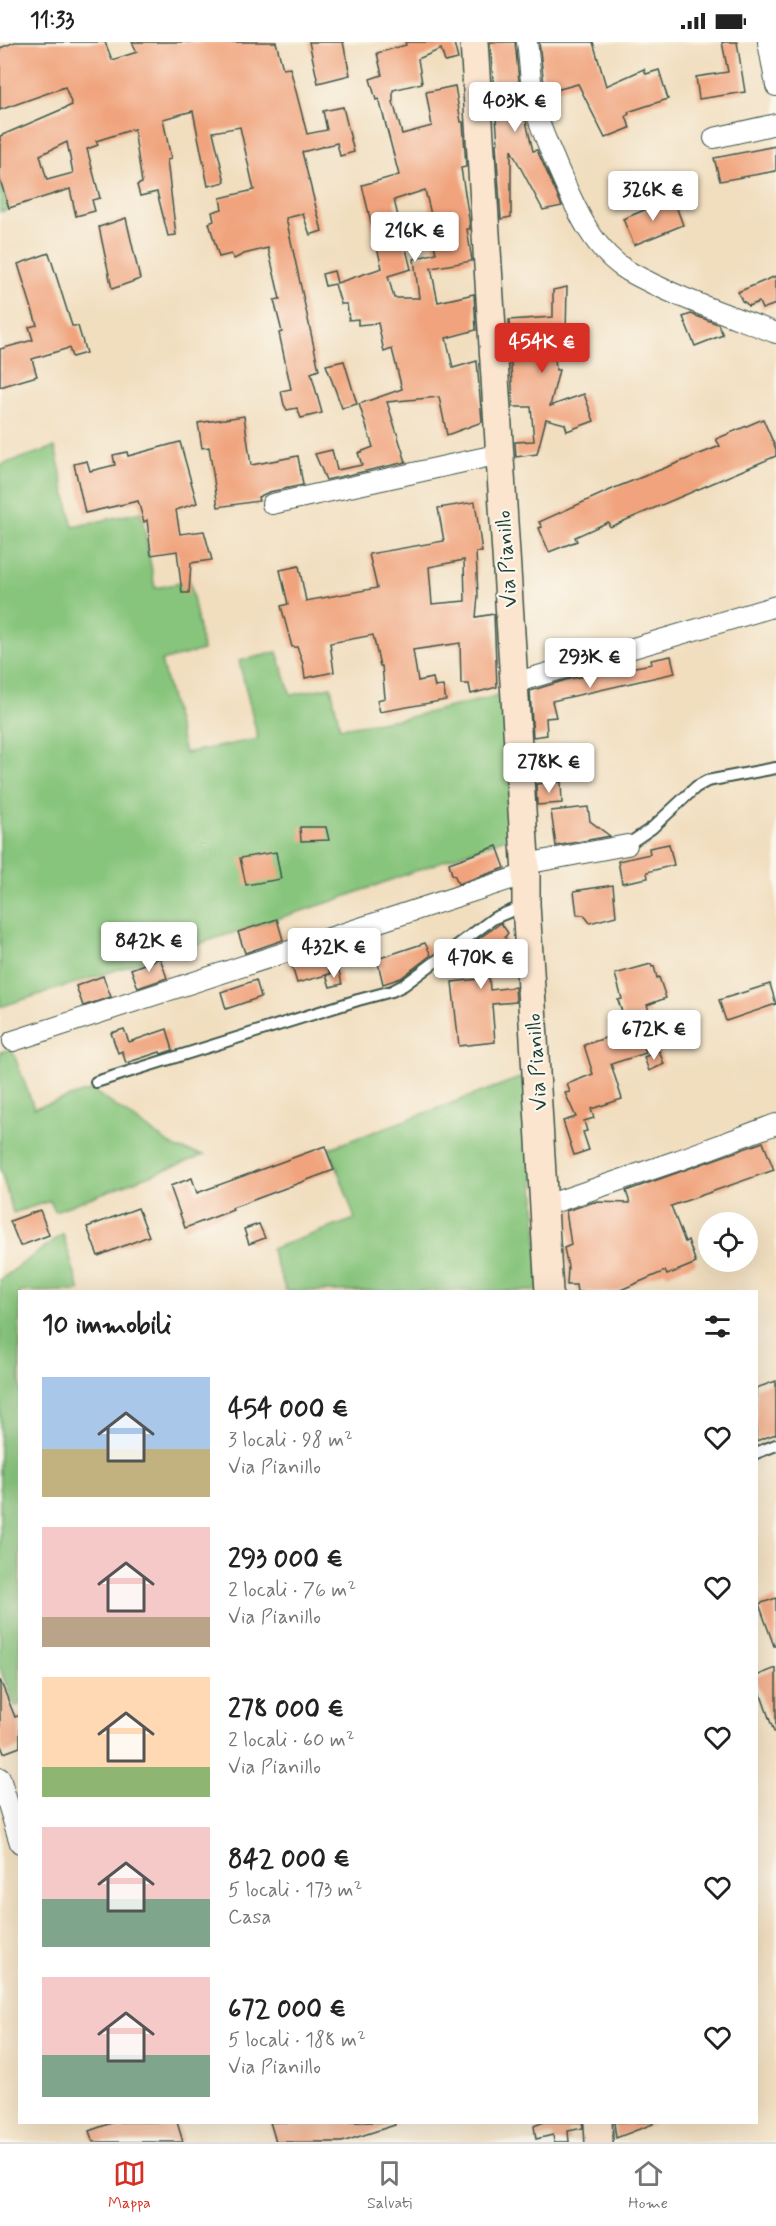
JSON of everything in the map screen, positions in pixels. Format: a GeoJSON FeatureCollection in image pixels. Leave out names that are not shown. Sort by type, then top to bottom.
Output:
{"type":"FeatureCollection","features":[{"type":"Feature","properties":{"kind":"street","name":"Via Pianillo"},"geometry":{"type":"LineString","coordinates":[[474,42],[526,869],[526,904],[549,1290]]}},
{"type":"Feature","properties":{"kind":"street"},"geometry":{"type":"LineString","coordinates":[[526,42],[534,105],[542,131],[573,203],[608,256],[627,270],[686,298],[776,333]]}},
{"type":"Feature","properties":{"kind":"street"},"geometry":{"type":"LineString","coordinates":[[768,42],[776,86]]}},
{"type":"Feature","properties":{"kind":"street"},"geometry":{"type":"LineString","coordinates":[[714,138],[776,124]]}},
{"type":"Feature","properties":{"kind":"street"},"geometry":{"type":"LineString","coordinates":[[272,504],[500,454]]}},
{"type":"Feature","properties":{"kind":"street"},"geometry":{"type":"LineString","coordinates":[[514,682],[776,606]]}},
{"type":"Feature","properties":{"kind":"street"},"geometry":{"type":"LineString","coordinates":[[13,1041],[526,869],[627,845]]}},
{"type":"Feature","properties":{"kind":"street"},"geometry":{"type":"LineString","coordinates":[[544,1206],[776,1124]]}},
{"type":"Feature","properties":{"kind":"street"},"geometry":{"type":"LineString","coordinates":[[0,1778],[18,1836]]}},
{"type":"Feature","properties":{"kind":"street"},"geometry":{"type":"LineString","coordinates":[[598,2124],[599,2142]]}},
{"type":"Feature","properties":{"kind":"lane"},"geometry":{"type":"LineString","coordinates":[[627,845],[652,828],[696,788],[707,781],[776,768]]}},
{"type":"Feature","properties":{"kind":"lane"},"geometry":{"type":"LineString","coordinates":[[96,1082],[392,991],[404,985],[494,918],[526,904]]}},
{"type":"Feature","properties":{"kind":"lane"},"geometry":{"type":"LineString","coordinates":[[758,1452],[776,1445]]}},
{"type":"Feature","properties":{"kind":"green space"},"geometry":{"type":"Polygon","coordinates":[[[0,178],[9,209],[0,212],[0,178]]]}},
{"type":"Feature","properties":{"kind":"green space"},"geometry":{"type":"Polygon","coordinates":[[[55,447],[73,527],[141,512],[155,588],[190,581],[203,650],[161,661],[185,753],[258,739],[239,661],[277,652],[291,695],[331,687],[340,728],[405,718],[506,694],[514,835],[333,901],[0,1007],[0,465],[55,447]]]}},
{"type":"Feature","properties":{"kind":"green space"},"geometry":{"type":"Polygon","coordinates":[[[12,1049],[34,1108],[92,1090],[176,1148],[204,1155],[55,1211],[50,1201],[13,1213],[0,1168],[0,1052],[12,1049]]]}},
{"type":"Feature","properties":{"kind":"green space"},"geometry":{"type":"Polygon","coordinates":[[[528,1075],[540,1290],[286,1290],[271,1249],[355,1219],[330,1148],[528,1075]]]}},
{"type":"Feature","properties":{"kind":"green space"},"geometry":{"type":"Polygon","coordinates":[[[63,1234],[80,1290],[18,1290],[18,1705],[15,1706],[0,1669],[0,1280],[63,1234]]]}},
{"type":"Feature","properties":{"kind":"building"},"geometry":{"type":"Polygon","coordinates":[[[15,42],[105,42],[112,60],[137,52],[132,42],[276,42],[283,69],[290,68],[307,134],[327,130],[323,111],[343,107],[354,152],[340,156],[337,143],[302,152],[322,231],[310,235],[303,214],[286,218],[319,370],[311,373],[322,413],[301,418],[297,408],[287,410],[284,405],[281,391],[291,389],[279,333],[282,332],[274,300],[280,299],[268,248],[234,259],[231,254],[219,257],[209,223],[214,221],[212,212],[222,209],[220,198],[254,190],[240,127],[213,132],[225,182],[208,186],[193,111],[163,119],[171,159],[167,160],[176,235],[168,236],[157,192],[140,196],[137,185],[142,183],[134,129],[96,141],[98,145],[87,149],[100,198],[92,200],[95,211],[76,216],[70,189],[9,208],[0,180],[0,136],[72,105],[65,87],[0,110],[0,48],[15,42]],[[67,142],[40,155],[47,180],[73,173],[67,142]]]}},
{"type":"Feature","properties":{"kind":"building"},"geometry":{"type":"Polygon","coordinates":[[[309,42],[343,42],[350,75],[318,83],[309,42]]]}},
{"type":"Feature","properties":{"kind":"building"},"geometry":{"type":"Polygon","coordinates":[[[405,42],[457,42],[454,43],[458,59],[445,62],[441,49],[418,59],[422,83],[393,90],[393,102],[402,134],[432,126],[426,92],[455,86],[461,122],[463,122],[466,167],[461,168],[469,219],[470,229],[467,229],[472,261],[431,268],[438,302],[474,294],[476,330],[446,338],[453,368],[477,361],[482,422],[447,435],[439,397],[387,402],[406,462],[326,480],[315,454],[332,450],[337,470],[362,465],[358,453],[373,447],[359,404],[402,389],[392,349],[384,352],[378,323],[358,325],[358,319],[349,320],[347,304],[341,304],[335,284],[325,286],[322,274],[334,271],[337,283],[382,268],[362,185],[399,175],[379,99],[376,100],[370,79],[382,75],[377,53],[406,45],[405,42]],[[425,190],[394,200],[411,269],[388,276],[394,298],[419,298],[414,259],[436,253],[432,236],[436,235],[425,190]]]}},
{"type":"Feature","properties":{"kind":"building"},"geometry":{"type":"Polygon","coordinates":[[[490,42],[515,42],[521,100],[533,151],[537,150],[562,206],[543,210],[511,150],[511,217],[501,219],[490,42]]]}},
{"type":"Feature","properties":{"kind":"building"},"geometry":{"type":"Polygon","coordinates":[[[539,42],[593,42],[606,86],[644,69],[646,74],[659,70],[668,99],[628,112],[626,116],[630,128],[605,138],[578,84],[545,93],[539,42]]]}},
{"type":"Feature","properties":{"kind":"building"},"geometry":{"type":"Polygon","coordinates":[[[722,42],[737,42],[745,92],[699,99],[696,77],[728,72],[722,42]]]}},
{"type":"Feature","properties":{"kind":"building"},"geometry":{"type":"Polygon","coordinates":[[[776,146],[776,171],[720,181],[714,158],[776,146]]]}},
{"type":"Feature","properties":{"kind":"building"},"geometry":{"type":"Polygon","coordinates":[[[673,198],[683,225],[634,245],[623,219],[673,198]]]}},
{"type":"Feature","properties":{"kind":"building"},"geometry":{"type":"Polygon","coordinates":[[[126,218],[140,279],[112,289],[99,227],[126,218]]]}},
{"type":"Feature","properties":{"kind":"building"},"geometry":{"type":"Polygon","coordinates":[[[49,253],[72,326],[78,326],[86,353],[72,357],[69,348],[32,359],[37,376],[0,387],[0,349],[33,340],[29,327],[37,325],[18,264],[49,253]]]}},
{"type":"Feature","properties":{"kind":"building"},"geometry":{"type":"Polygon","coordinates":[[[776,276],[776,304],[762,309],[759,302],[748,306],[742,301],[738,292],[776,276]]]}},
{"type":"Feature","properties":{"kind":"building"},"geometry":{"type":"Polygon","coordinates":[[[567,287],[566,334],[553,334],[556,370],[559,370],[550,406],[584,394],[594,421],[567,431],[565,424],[546,419],[537,454],[516,457],[515,442],[534,441],[531,407],[513,407],[509,320],[553,317],[553,290],[567,287]]]}},
{"type":"Feature","properties":{"kind":"building"},"geometry":{"type":"Polygon","coordinates":[[[691,314],[718,324],[723,335],[695,346],[683,317],[691,314]]]}},
{"type":"Feature","properties":{"kind":"building"},"geometry":{"type":"Polygon","coordinates":[[[344,361],[357,404],[342,408],[326,365],[344,361]]]}},
{"type":"Feature","properties":{"kind":"building"},"geometry":{"type":"Polygon","coordinates":[[[244,416],[251,465],[298,456],[303,485],[269,492],[258,497],[259,501],[218,507],[209,447],[202,448],[198,423],[244,416]]]}},
{"type":"Feature","properties":{"kind":"building"},"geometry":{"type":"Polygon","coordinates":[[[763,419],[776,449],[776,456],[610,527],[608,522],[575,537],[577,541],[549,552],[539,528],[542,527],[539,522],[617,487],[720,446],[716,439],[763,419]]]}},
{"type":"Feature","properties":{"kind":"building"},"geometry":{"type":"Polygon","coordinates":[[[180,442],[197,503],[176,510],[180,534],[204,531],[212,560],[191,563],[189,593],[182,593],[177,551],[151,555],[147,520],[144,522],[138,501],[85,513],[74,464],[87,461],[90,471],[115,465],[113,455],[127,452],[128,456],[180,442]]]}},
{"type":"Feature","properties":{"kind":"building"},"geometry":{"type":"Polygon","coordinates":[[[475,502],[482,552],[476,552],[478,596],[476,617],[494,614],[497,687],[471,694],[469,684],[461,684],[460,643],[413,650],[418,681],[433,678],[435,687],[443,686],[446,700],[380,712],[377,700],[385,698],[382,666],[380,666],[373,635],[330,643],[334,672],[305,678],[297,647],[292,647],[281,606],[288,604],[280,570],[299,566],[306,601],[377,588],[369,554],[444,541],[438,508],[475,502]],[[464,560],[429,567],[432,604],[465,601],[464,560]]]}},
{"type":"Feature","properties":{"kind":"building"},"geometry":{"type":"Polygon","coordinates":[[[671,656],[675,673],[552,701],[556,717],[546,718],[547,735],[533,737],[530,691],[569,679],[652,664],[651,660],[671,656]]]}},
{"type":"Feature","properties":{"kind":"building"},"geometry":{"type":"Polygon","coordinates":[[[564,748],[565,764],[549,764],[548,749],[564,748]]]}},
{"type":"Feature","properties":{"kind":"building"},"geometry":{"type":"Polygon","coordinates":[[[561,782],[562,803],[537,805],[536,784],[561,782]]]}},
{"type":"Feature","properties":{"kind":"building"},"geometry":{"type":"Polygon","coordinates":[[[588,807],[590,821],[610,836],[556,846],[551,811],[588,807]]]}},
{"type":"Feature","properties":{"kind":"building"},"geometry":{"type":"Polygon","coordinates":[[[300,827],[326,827],[329,840],[301,841],[300,827]]]}},
{"type":"Feature","properties":{"kind":"building"},"geometry":{"type":"Polygon","coordinates":[[[669,844],[674,865],[647,872],[648,878],[622,883],[618,861],[650,854],[649,848],[669,844]]]}},
{"type":"Feature","properties":{"kind":"building"},"geometry":{"type":"Polygon","coordinates":[[[497,846],[505,868],[458,884],[455,876],[452,875],[449,863],[497,846]]]}},
{"type":"Feature","properties":{"kind":"building"},"geometry":{"type":"Polygon","coordinates":[[[276,852],[281,879],[246,885],[240,858],[276,852]]]}},
{"type":"Feature","properties":{"kind":"building"},"geometry":{"type":"Polygon","coordinates":[[[613,885],[616,916],[590,923],[584,915],[577,915],[574,891],[613,885]]]}},
{"type":"Feature","properties":{"kind":"building"},"geometry":{"type":"Polygon","coordinates":[[[277,919],[283,940],[245,953],[238,932],[277,919]]]}},
{"type":"Feature","properties":{"kind":"building"},"geometry":{"type":"Polygon","coordinates":[[[501,923],[508,933],[505,937],[510,951],[488,961],[490,990],[515,987],[516,1002],[492,1004],[495,1042],[459,1046],[452,982],[480,979],[460,952],[501,923]]]}},
{"type":"Feature","properties":{"kind":"building"},"geometry":{"type":"Polygon","coordinates":[[[425,943],[431,955],[401,978],[383,984],[377,959],[425,943]]]}},
{"type":"Feature","properties":{"kind":"building"},"geometry":{"type":"Polygon","coordinates":[[[324,952],[330,974],[297,983],[291,963],[324,952]]]}},
{"type":"Feature","properties":{"kind":"building"},"geometry":{"type":"Polygon","coordinates":[[[160,958],[167,978],[138,988],[131,969],[160,958]]]}},
{"type":"Feature","properties":{"kind":"building"},"geometry":{"type":"Polygon","coordinates":[[[651,964],[652,967],[654,966],[657,978],[659,977],[666,998],[647,1005],[650,1014],[625,1021],[618,1000],[622,999],[615,974],[651,964]]]}},
{"type":"Feature","properties":{"kind":"building"},"geometry":{"type":"Polygon","coordinates":[[[339,971],[342,984],[330,987],[326,975],[339,971]]]}},
{"type":"Feature","properties":{"kind":"building"},"geometry":{"type":"Polygon","coordinates":[[[103,976],[111,997],[83,1006],[76,986],[103,976]]]}},
{"type":"Feature","properties":{"kind":"building"},"geometry":{"type":"Polygon","coordinates":[[[256,980],[261,997],[226,1009],[221,992],[256,980]]]}},
{"type":"Feature","properties":{"kind":"building"},"geometry":{"type":"Polygon","coordinates":[[[770,984],[776,1004],[726,1021],[719,1000],[770,984]]]}},
{"type":"Feature","properties":{"kind":"building"},"geometry":{"type":"Polygon","coordinates":[[[638,1027],[646,1053],[611,1064],[622,1099],[591,1109],[594,1118],[584,1121],[587,1131],[583,1132],[589,1150],[574,1155],[563,1121],[576,1117],[565,1093],[570,1092],[567,1084],[593,1074],[584,1045],[638,1027]]]}},
{"type":"Feature","properties":{"kind":"building"},"geometry":{"type":"Polygon","coordinates":[[[124,1029],[129,1042],[167,1029],[173,1050],[126,1063],[122,1051],[118,1053],[111,1033],[124,1029]]]}},
{"type":"Feature","properties":{"kind":"building"},"geometry":{"type":"Polygon","coordinates":[[[659,1051],[664,1064],[649,1071],[644,1057],[659,1051]]]}},
{"type":"Feature","properties":{"kind":"building"},"geometry":{"type":"Polygon","coordinates":[[[763,1142],[774,1170],[671,1206],[685,1242],[688,1240],[696,1263],[667,1275],[665,1271],[621,1290],[577,1290],[576,1285],[567,1285],[568,1267],[564,1248],[571,1245],[566,1211],[594,1202],[630,1203],[626,1191],[763,1142]]]}},
{"type":"Feature","properties":{"kind":"building"},"geometry":{"type":"Polygon","coordinates":[[[325,1146],[334,1170],[185,1228],[170,1186],[192,1178],[197,1193],[325,1146]]]}},
{"type":"Feature","properties":{"kind":"building"},"geometry":{"type":"Polygon","coordinates":[[[138,1208],[149,1236],[98,1256],[87,1227],[138,1208]]]}},
{"type":"Feature","properties":{"kind":"building"},"geometry":{"type":"Polygon","coordinates":[[[40,1210],[49,1235],[20,1246],[10,1221],[40,1210]]]}},
{"type":"Feature","properties":{"kind":"building"},"geometry":{"type":"Polygon","coordinates":[[[259,1224],[265,1238],[249,1244],[244,1229],[259,1224]]]}},
{"type":"Feature","properties":{"kind":"building"},"geometry":{"type":"Polygon","coordinates":[[[776,1381],[776,1434],[758,1440],[758,1387],[776,1381]]]}},
{"type":"Feature","properties":{"kind":"building"},"geometry":{"type":"Polygon","coordinates":[[[776,1598],[776,1646],[774,1646],[759,1604],[776,1598]]]}},
{"type":"Feature","properties":{"kind":"building"},"geometry":{"type":"Polygon","coordinates":[[[776,1668],[776,1732],[774,1732],[758,1687],[758,1675],[776,1668]]]}},
{"type":"Feature","properties":{"kind":"building"},"geometry":{"type":"Polygon","coordinates":[[[0,1680],[15,1717],[18,1716],[18,1748],[4,1753],[0,1743],[0,1680]]]}},
{"type":"Feature","properties":{"kind":"building"},"geometry":{"type":"Polygon","coordinates":[[[108,2124],[178,2124],[183,2142],[93,2142],[89,2131],[108,2124]]]}},
{"type":"Feature","properties":{"kind":"building"},"geometry":{"type":"Polygon","coordinates":[[[271,2124],[395,2125],[342,2142],[276,2142],[271,2124]]]}},
{"type":"Feature","properties":{"kind":"building"},"geometry":{"type":"Polygon","coordinates":[[[582,2124],[583,2128],[568,2131],[569,2142],[554,2142],[553,2135],[536,2139],[534,2126],[582,2124]]]}},
{"type":"Feature","properties":{"kind":"building"},"geometry":{"type":"Polygon","coordinates":[[[614,2124],[653,2124],[616,2138],[614,2124]]]}}]}
